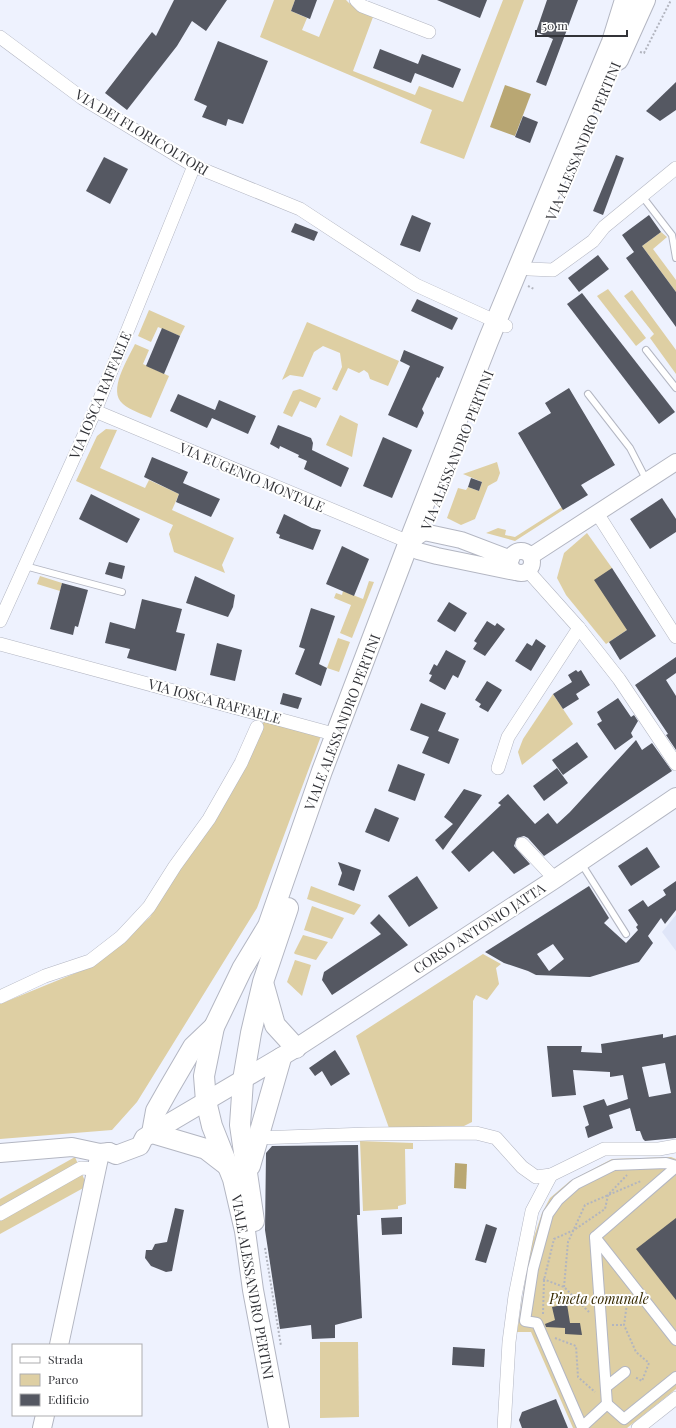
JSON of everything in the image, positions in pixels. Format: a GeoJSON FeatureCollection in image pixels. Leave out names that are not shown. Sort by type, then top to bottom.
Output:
{"type":"FeatureCollection","features":[{"type":"Feature","properties":{"kind":"main road"},"geometry":{"type":"LineString","coordinates":[[521,277],[612,42],[625,0]]}},
{"type":"Feature","properties":{"kind":"main road","name":"VIA ALESSANDRO PERTINI"},"geometry":{"type":"LineString","coordinates":[[521,277],[645,0]]}},
{"type":"Feature","properties":{"kind":"main road","name":"VIALE ALESSANDRO PERTINI"},"geometry":{"type":"LineString","coordinates":[[289,1428],[256,1233],[240,1125],[243,1080],[251,1032],[263,982],[333,776],[417,542],[492,345],[494,321],[521,277]]}},
{"type":"Feature","properties":{"kind":"main road","name":"VIALE ALESSANDRO PERTINI"},"geometry":{"type":"LineString","coordinates":[[279,1428],[253,1290],[245,1231],[228,1166],[212,1126],[206,1102],[204,1076],[214,1027],[242,970],[268,926],[322,771],[417,542]]}},
{"type":"Feature","properties":{"kind":"main road","name":"CORSO ANTONIO JATTA"},"geometry":{"type":"LineString","coordinates":[[288,1053],[555,879],[676,797]]}},
{"type":"Feature","properties":{"kind":"main road"},"geometry":{"type":"LineString","coordinates":[[148,1135],[288,1053],[275,1026],[263,982]]}},
{"type":"Feature","properties":{"kind":"main road"},"geometry":{"type":"LineString","coordinates":[[0,1153],[72,1147],[101,1158],[116,1156],[140,1146],[148,1135],[156,1111],[168,1088],[193,1047],[214,1027]]}},
{"type":"Feature","properties":{"kind":"main road","name":"VIALE ALESSANDRO PERTINI"},"geometry":{"type":"LineString","coordinates":[[248,1172],[269,1093],[288,1053]]}},
{"type":"Feature","properties":{"kind":"main road"},"geometry":{"type":"LineString","coordinates":[[148,1135],[206,1149],[228,1166]]}},
{"type":"Feature","properties":{"kind":"main road"},"geometry":{"type":"LineString","coordinates":[[59,1344],[101,1158]]}},
{"type":"Feature","properties":{"kind":"main road"},"geometry":{"type":"LineString","coordinates":[[42,1428],[45,1416]]}},
{"type":"Feature","properties":{"kind":"street"},"geometry":{"type":"LineString","coordinates":[[356,0],[362,6],[429,32]]}},
{"type":"Feature","properties":{"kind":"street","name":"VIA DEI FLORICOLTORI"},"geometry":{"type":"LineString","coordinates":[[0,37],[82,98],[194,166],[300,209],[416,285],[494,321]]}},
{"type":"Feature","properties":{"kind":"street","name":"VIA IOSCA RAFFAELE"},"geometry":{"type":"LineString","coordinates":[[0,621],[95,411],[194,166]]}},
{"type":"Feature","properties":{"kind":"street"},"geometry":{"type":"LineString","coordinates":[[521,277],[553,270],[593,241],[604,227],[676,168]]}},
{"type":"Feature","properties":{"kind":"street","name":"VIA EUGENIO MONTALE"},"geometry":{"type":"LineString","coordinates":[[95,411],[417,542]]}},
{"type":"Feature","properties":{"kind":"street"},"geometry":{"type":"LineString","coordinates":[[417,542],[437,556],[521,565],[676,462]]}},
{"type":"Feature","properties":{"kind":"street"},"geometry":{"type":"LineString","coordinates":[[597,514],[676,637]]}},
{"type":"Feature","properties":{"kind":"street"},"geometry":{"type":"LineString","coordinates":[[417,542],[461,540],[521,565],[579,628],[619,679],[676,764]]}},
{"type":"Feature","properties":{"kind":"street"},"geometry":{"type":"LineString","coordinates":[[498,768],[508,737],[579,628]]}},
{"type":"Feature","properties":{"kind":"street","name":"VIA IOSCA RAFFAELE"},"geometry":{"type":"LineString","coordinates":[[0,644],[337,735]]}},
{"type":"Feature","properties":{"kind":"street"},"geometry":{"type":"LineString","coordinates":[[0,997],[45,976],[90,961],[121,937],[149,907],[175,866],[209,818],[240,763],[257,727]]}},
{"type":"Feature","properties":{"kind":"street"},"geometry":{"type":"LineString","coordinates":[[522,844],[555,879]]}},
{"type":"Feature","properties":{"kind":"street"},"geometry":{"type":"LineString","coordinates":[[257,1138],[367,1134],[476,1133],[496,1138],[522,1167],[536,1177],[551,1175],[604,1149],[659,1149],[676,1146]]}},
{"type":"Feature","properties":{"kind":"street"},"geometry":{"type":"LineString","coordinates":[[0,1214],[101,1158]]}},
{"type":"Feature","properties":{"kind":"street"},"geometry":{"type":"LineString","coordinates":[[595,1237],[676,1167],[666,1163],[614,1165],[576,1184],[558,1200],[548,1214],[532,1276],[525,1321],[537,1323],[582,1427],[607,1404]]}},
{"type":"Feature","properties":{"kind":"street"},"geometry":{"type":"LineString","coordinates":[[504,1428],[509,1342],[517,1289],[532,1211],[551,1175]]}},
{"type":"Feature","properties":{"kind":"street"},"geometry":{"type":"LineString","coordinates":[[595,1237],[676,1340]]}},
{"type":"Feature","properties":{"kind":"street"},"geometry":{"type":"LineString","coordinates":[[595,1237],[607,1404],[624,1419],[676,1377]]}},
{"type":"Feature","properties":{"kind":"street"},"geometry":{"type":"LineString","coordinates":[[606,1388],[625,1372]]}},
{"type":"Feature","properties":{"kind":"street"},"geometry":{"type":"LineString","coordinates":[[638,1428],[676,1398]]}},
{"type":"Feature","properties":{"kind":"lane"},"geometry":{"type":"LineString","coordinates":[[642,196],[672,235],[676,258]]}},
{"type":"Feature","properties":{"kind":"lane"},"geometry":{"type":"LineString","coordinates":[[646,350],[676,388]]}},
{"type":"Feature","properties":{"kind":"lane"},"geometry":{"type":"LineString","coordinates":[[588,394],[630,448],[647,481]]}},
{"type":"Feature","properties":{"kind":"lane"},"geometry":{"type":"LineString","coordinates":[[25,566],[122,592]]}},
{"type":"Feature","properties":{"kind":"lane"},"geometry":{"type":"LineString","coordinates":[[580,861],[626,934]]}},
{"type":"Feature","properties":{"kind":"path"},"geometry":{"type":"LineString","coordinates":[[546,1320],[543,1314],[544,1280],[554,1239],[574,1230],[605,1210],[608,1195],[640,1164]]}},
{"type":"Feature","properties":{"kind":"path"},"geometry":{"type":"LineString","coordinates":[[564,1287],[568,1242],[585,1205],[642,1181]]}},
{"type":"Feature","properties":{"kind":"path"},"geometry":{"type":"LineString","coordinates":[[264,1241],[282,1353]]}},
{"type":"Feature","properties":{"kind":"path"},"geometry":{"type":"LineString","coordinates":[[532,1276],[564,1287],[601,1326],[624,1325]]}},
{"type":"Feature","properties":{"kind":"path"},"geometry":{"type":"LineString","coordinates":[[625,1372],[642,1381],[649,1363],[636,1352],[624,1325],[629,1281]]}},
{"type":"Feature","properties":{"kind":"path"},"geometry":{"type":"LineString","coordinates":[[552,1332],[555,1338],[576,1346],[578,1377],[607,1404]]}},
{"type":"Feature","properties":{"kind":"shaded area"},"geometry":{"type":"Polygon","coordinates":[[[505,85],[531,94],[515,136],[490,127],[505,85]]]}},
{"type":"Feature","properties":{"kind":"shaded area"},"geometry":{"type":"Polygon","coordinates":[[[676,915],[676,951],[662,932],[676,915]]]}},
{"type":"Feature","properties":{"kind":"shaded area"},"geometry":{"type":"Polygon","coordinates":[[[455,1163],[467,1164],[466,1189],[454,1188],[455,1163]]]}},
{"type":"Feature","properties":{"kind":"green space"},"geometry":{"type":"Polygon","coordinates":[[[274,0],[295,0],[291,11],[307,18],[302,30],[319,37],[334,0],[346,0],[373,17],[353,71],[415,95],[419,86],[463,102],[503,0],[524,0],[464,159],[420,143],[432,110],[260,37],[274,0]]]}},
{"type":"Feature","properties":{"kind":"green space"},"geometry":{"type":"Polygon","coordinates":[[[661,232],[667,237],[653,249],[676,280],[676,292],[642,246],[661,232]]]}},
{"type":"Feature","properties":{"kind":"green space"},"geometry":{"type":"Polygon","coordinates":[[[608,289],[646,338],[636,346],[597,296],[608,289]]]}},
{"type":"Feature","properties":{"kind":"green space"},"geometry":{"type":"Polygon","coordinates":[[[632,290],[676,350],[676,374],[650,338],[654,334],[624,296],[632,290]]]}},
{"type":"Feature","properties":{"kind":"green space"},"geometry":{"type":"Polygon","coordinates":[[[149,310],[185,326],[180,336],[158,327],[151,342],[138,336],[149,310]]]}},
{"type":"Feature","properties":{"kind":"green space"},"geometry":{"type":"Polygon","coordinates":[[[307,322],[399,361],[388,386],[370,379],[368,373],[364,370],[359,373],[348,368],[337,391],[332,389],[342,367],[340,353],[323,346],[314,352],[303,377],[290,375],[282,380],[307,322]]]}},
{"type":"Feature","properties":{"kind":"green space"},"geometry":{"type":"Polygon","coordinates":[[[135,344],[149,350],[143,364],[169,376],[151,418],[136,412],[123,404],[117,391],[120,375],[135,344]]]}},
{"type":"Feature","properties":{"kind":"green space"},"geometry":{"type":"Polygon","coordinates":[[[300,389],[321,398],[316,408],[300,401],[292,417],[283,413],[293,391],[300,389]]]}},
{"type":"Feature","properties":{"kind":"green space"},"geometry":{"type":"Polygon","coordinates":[[[340,415],[358,424],[352,457],[326,445],[340,415]]]}},
{"type":"Feature","properties":{"kind":"green space"},"geometry":{"type":"Polygon","coordinates":[[[106,429],[117,430],[100,468],[145,488],[149,480],[179,494],[172,510],[234,538],[222,565],[225,573],[174,552],[169,534],[173,525],[76,481],[97,436],[106,429]]]}},
{"type":"Feature","properties":{"kind":"green space"},"geometry":{"type":"Polygon","coordinates":[[[497,462],[500,473],[497,481],[488,486],[475,519],[461,525],[447,518],[458,488],[466,490],[468,487],[479,491],[482,482],[463,474],[497,462]]]}},
{"type":"Feature","properties":{"kind":"green space"},"geometry":{"type":"Polygon","coordinates":[[[562,507],[563,510],[515,541],[486,533],[498,528],[506,530],[505,535],[515,537],[562,507]]]}},
{"type":"Feature","properties":{"kind":"green space"},"geometry":{"type":"Polygon","coordinates":[[[587,533],[612,568],[627,630],[606,644],[566,595],[557,578],[564,553],[587,533]]]}},
{"type":"Feature","properties":{"kind":"green space"},"geometry":{"type":"Polygon","coordinates":[[[40,576],[62,583],[60,591],[37,584],[40,576]]]}},
{"type":"Feature","properties":{"kind":"green space"},"geometry":{"type":"Polygon","coordinates":[[[369,581],[374,582],[352,638],[340,633],[351,605],[334,598],[336,593],[342,595],[343,591],[363,599],[369,581]]]}},
{"type":"Feature","properties":{"kind":"green space"},"geometry":{"type":"Polygon","coordinates":[[[338,638],[350,642],[339,672],[327,668],[338,638]]]}},
{"type":"Feature","properties":{"kind":"green space"},"geometry":{"type":"Polygon","coordinates":[[[553,694],[573,724],[522,765],[518,752],[523,739],[553,694]]]}},
{"type":"Feature","properties":{"kind":"green space"},"geometry":{"type":"Polygon","coordinates":[[[264,721],[321,736],[257,908],[137,1102],[112,1130],[0,1139],[0,1004],[83,970],[111,952],[150,917],[252,751],[264,721]]]}},
{"type":"Feature","properties":{"kind":"green space"},"geometry":{"type":"Polygon","coordinates":[[[311,886],[361,905],[354,915],[307,899],[311,886]]]}},
{"type":"Feature","properties":{"kind":"green space"},"geometry":{"type":"Polygon","coordinates":[[[312,906],[344,918],[332,939],[304,930],[312,906]]]}},
{"type":"Feature","properties":{"kind":"green space"},"geometry":{"type":"Polygon","coordinates":[[[303,935],[328,942],[316,960],[294,953],[303,935]]]}},
{"type":"Feature","properties":{"kind":"green space"},"geometry":{"type":"Polygon","coordinates":[[[483,954],[501,964],[496,968],[499,984],[487,1000],[476,995],[473,1001],[472,1122],[464,1126],[389,1128],[356,1036],[483,954]]]}},
{"type":"Feature","properties":{"kind":"green space"},"geometry":{"type":"Polygon","coordinates":[[[295,960],[311,965],[302,996],[287,982],[295,960]]]}},
{"type":"Feature","properties":{"kind":"green space"},"geometry":{"type":"Polygon","coordinates":[[[360,1141],[413,1143],[413,1149],[405,1149],[406,1204],[398,1206],[398,1209],[363,1211],[360,1141]]]}},
{"type":"Feature","properties":{"kind":"green space"},"geometry":{"type":"Polygon","coordinates":[[[75,1157],[87,1186],[0,1234],[0,1199],[75,1157]]]}},
{"type":"Feature","properties":{"kind":"green space","name":"Pineta comunale"},"geometry":{"type":"Polygon","coordinates":[[[671,1157],[676,1159],[676,1389],[627,1428],[573,1428],[531,1332],[517,1332],[531,1246],[542,1213],[550,1198],[570,1181],[612,1159],[671,1157]]]}},
{"type":"Feature","properties":{"kind":"green space"},"geometry":{"type":"Polygon","coordinates":[[[320,1342],[358,1342],[359,1417],[320,1418],[320,1342]]]}},
{"type":"Feature","properties":{"kind":"building"},"geometry":{"type":"Polygon","coordinates":[[[174,0],[227,0],[206,31],[192,21],[177,46],[127,110],[105,93],[152,32],[156,36],[174,0]]]}},
{"type":"Feature","properties":{"kind":"building"},"geometry":{"type":"Polygon","coordinates":[[[295,0],[317,0],[310,19],[291,11],[295,0]]]}},
{"type":"Feature","properties":{"kind":"building"},"geometry":{"type":"Polygon","coordinates":[[[437,0],[487,0],[480,18],[437,0]]]}},
{"type":"Feature","properties":{"kind":"building"},"geometry":{"type":"Polygon","coordinates":[[[547,0],[578,0],[546,86],[536,82],[553,39],[536,32],[547,0]]]}},
{"type":"Feature","properties":{"kind":"building"},"geometry":{"type":"Polygon","coordinates":[[[218,41],[268,61],[243,124],[228,119],[226,126],[202,117],[207,106],[194,100],[218,41]]]}},
{"type":"Feature","properties":{"kind":"building"},"geometry":{"type":"Polygon","coordinates":[[[380,49],[418,64],[422,54],[461,69],[453,88],[415,73],[411,83],[373,68],[380,49]]]}},
{"type":"Feature","properties":{"kind":"building"},"geometry":{"type":"Polygon","coordinates":[[[676,82],[676,110],[660,121],[646,111],[676,82]]]}},
{"type":"Feature","properties":{"kind":"building"},"geometry":{"type":"Polygon","coordinates":[[[523,116],[538,122],[530,143],[515,137],[523,116]]]}},
{"type":"Feature","properties":{"kind":"building"},"geometry":{"type":"Polygon","coordinates":[[[616,155],[624,158],[603,215],[593,211],[616,155]]]}},
{"type":"Feature","properties":{"kind":"building"},"geometry":{"type":"Polygon","coordinates":[[[104,157],[128,169],[110,204],[86,191],[104,157]]]}},
{"type":"Feature","properties":{"kind":"building"},"geometry":{"type":"Polygon","coordinates":[[[412,215],[431,223],[420,252],[400,245],[412,215]]]}},
{"type":"Feature","properties":{"kind":"building"},"geometry":{"type":"Polygon","coordinates":[[[649,215],[661,232],[642,246],[676,292],[676,327],[626,258],[634,252],[622,235],[649,215]]]}},
{"type":"Feature","properties":{"kind":"building"},"geometry":{"type":"Polygon","coordinates":[[[295,223],[318,232],[314,241],[291,232],[295,223]]]}},
{"type":"Feature","properties":{"kind":"building"},"geometry":{"type":"Polygon","coordinates":[[[598,255],[609,269],[579,292],[568,278],[598,255]]]}},
{"type":"Feature","properties":{"kind":"building"},"geometry":{"type":"Polygon","coordinates":[[[582,293],[675,412],[659,424],[567,304],[582,293]]]}},
{"type":"Feature","properties":{"kind":"building"},"geometry":{"type":"Polygon","coordinates":[[[417,299],[458,318],[452,330],[411,311],[417,299]]]}},
{"type":"Feature","properties":{"kind":"building"},"geometry":{"type":"Polygon","coordinates":[[[162,328],[180,336],[164,374],[146,366],[162,328]]]}},
{"type":"Feature","properties":{"kind":"building"},"geometry":{"type":"Polygon","coordinates":[[[404,350],[444,367],[439,378],[437,377],[422,409],[424,413],[417,428],[388,415],[410,366],[400,361],[404,350]]]}},
{"type":"Feature","properties":{"kind":"building"},"geometry":{"type":"Polygon","coordinates":[[[569,388],[615,465],[581,485],[588,495],[563,510],[518,433],[551,413],[545,403],[569,388]]]}},
{"type":"Feature","properties":{"kind":"building"},"geometry":{"type":"Polygon","coordinates":[[[178,394],[215,410],[219,400],[256,416],[248,434],[212,418],[207,428],[170,411],[178,394]]]}},
{"type":"Feature","properties":{"kind":"building"},"geometry":{"type":"Polygon","coordinates":[[[278,425],[311,438],[313,443],[312,450],[349,468],[341,487],[304,469],[307,461],[298,457],[299,455],[280,446],[279,449],[270,444],[278,425]]]}},
{"type":"Feature","properties":{"kind":"building"},"geometry":{"type":"Polygon","coordinates":[[[383,437],[412,450],[392,498],[363,486],[383,437]]]}},
{"type":"Feature","properties":{"kind":"building"},"geometry":{"type":"Polygon","coordinates":[[[152,457],[188,472],[183,483],[220,499],[211,517],[176,502],[179,494],[144,477],[152,457]]]}},
{"type":"Feature","properties":{"kind":"building"},"geometry":{"type":"Polygon","coordinates":[[[471,478],[482,482],[479,491],[468,487],[471,478]]]}},
{"type":"Feature","properties":{"kind":"building"},"geometry":{"type":"Polygon","coordinates":[[[91,494],[140,519],[127,543],[79,519],[91,494]]]}},
{"type":"Feature","properties":{"kind":"building"},"geometry":{"type":"Polygon","coordinates":[[[662,498],[676,519],[676,532],[650,549],[630,519],[662,498]]]}},
{"type":"Feature","properties":{"kind":"building"},"geometry":{"type":"Polygon","coordinates":[[[284,514],[312,528],[321,530],[313,550],[279,538],[280,535],[276,533],[284,514]]]}},
{"type":"Feature","properties":{"kind":"building"},"geometry":{"type":"Polygon","coordinates":[[[342,546],[369,559],[354,596],[326,584],[342,546]]]}},
{"type":"Feature","properties":{"kind":"building"},"geometry":{"type":"Polygon","coordinates":[[[109,562],[125,566],[122,579],[105,574],[109,562]]]}},
{"type":"Feature","properties":{"kind":"building"},"geometry":{"type":"Polygon","coordinates":[[[612,568],[656,636],[620,660],[609,642],[627,630],[594,580],[612,568]]]}},
{"type":"Feature","properties":{"kind":"building"},"geometry":{"type":"Polygon","coordinates":[[[195,576],[235,595],[233,607],[228,617],[186,603],[195,576]]]}},
{"type":"Feature","properties":{"kind":"building"},"geometry":{"type":"Polygon","coordinates":[[[62,583],[88,590],[78,627],[75,626],[73,635],[50,629],[62,583]]]}},
{"type":"Feature","properties":{"kind":"building"},"geometry":{"type":"Polygon","coordinates":[[[142,599],[182,609],[176,632],[185,634],[176,671],[127,658],[130,649],[105,643],[110,622],[135,629],[142,599]]]}},
{"type":"Feature","properties":{"kind":"building"},"geometry":{"type":"Polygon","coordinates":[[[449,602],[467,613],[455,632],[437,621],[449,602]]]}},
{"type":"Feature","properties":{"kind":"building"},"geometry":{"type":"Polygon","coordinates":[[[311,608],[335,616],[319,664],[327,668],[321,686],[295,674],[305,649],[299,647],[311,608]]]}},
{"type":"Feature","properties":{"kind":"building"},"geometry":{"type":"Polygon","coordinates":[[[487,621],[495,626],[497,623],[505,629],[485,656],[473,649],[477,643],[474,641],[487,621]]]}},
{"type":"Feature","properties":{"kind":"building"},"geometry":{"type":"Polygon","coordinates":[[[536,639],[546,646],[531,671],[515,661],[527,643],[532,646],[536,639]]]}},
{"type":"Feature","properties":{"kind":"building"},"geometry":{"type":"Polygon","coordinates":[[[217,643],[242,650],[235,681],[210,675],[217,643]]]}},
{"type":"Feature","properties":{"kind":"building"},"geometry":{"type":"Polygon","coordinates":[[[446,650],[466,661],[458,678],[453,675],[445,690],[429,681],[432,675],[429,674],[434,664],[437,666],[446,650]]]}},
{"type":"Feature","properties":{"kind":"building"},"geometry":{"type":"Polygon","coordinates":[[[676,657],[676,673],[666,680],[676,696],[676,750],[666,735],[668,734],[635,685],[676,657]]]}},
{"type":"Feature","properties":{"kind":"building"},"geometry":{"type":"Polygon","coordinates":[[[576,670],[578,672],[581,670],[590,685],[576,694],[579,699],[563,709],[553,694],[572,682],[568,675],[576,670]]]}},
{"type":"Feature","properties":{"kind":"building"},"geometry":{"type":"Polygon","coordinates":[[[487,681],[502,690],[488,712],[479,707],[481,704],[475,700],[487,681]]]}},
{"type":"Feature","properties":{"kind":"building"},"geometry":{"type":"Polygon","coordinates":[[[283,693],[302,698],[298,709],[280,704],[283,693]]]}},
{"type":"Feature","properties":{"kind":"building"},"geometry":{"type":"Polygon","coordinates":[[[618,698],[631,717],[634,715],[638,721],[631,733],[633,737],[615,750],[597,724],[602,721],[597,712],[618,698]]]}},
{"type":"Feature","properties":{"kind":"building"},"geometry":{"type":"Polygon","coordinates":[[[421,703],[446,713],[438,731],[459,739],[449,764],[422,753],[429,737],[410,730],[421,703]]]}},
{"type":"Feature","properties":{"kind":"building"},"geometry":{"type":"Polygon","coordinates":[[[636,740],[642,750],[652,743],[672,771],[544,856],[528,838],[524,836],[517,838],[514,846],[530,864],[514,874],[493,851],[469,872],[451,852],[501,805],[498,803],[508,794],[535,824],[548,813],[557,824],[570,812],[636,740]]]}},
{"type":"Feature","properties":{"kind":"building"},"geometry":{"type":"Polygon","coordinates":[[[577,742],[588,757],[563,775],[552,760],[577,742]]]}},
{"type":"Feature","properties":{"kind":"building"},"geometry":{"type":"Polygon","coordinates":[[[398,764],[425,774],[415,801],[388,791],[398,764]]]}},
{"type":"Feature","properties":{"kind":"building"},"geometry":{"type":"Polygon","coordinates":[[[557,768],[568,783],[544,801],[533,786],[557,768]]]}},
{"type":"Feature","properties":{"kind":"building"},"geometry":{"type":"Polygon","coordinates":[[[464,789],[482,795],[443,850],[435,840],[453,824],[444,817],[464,789]]]}},
{"type":"Feature","properties":{"kind":"building"},"geometry":{"type":"Polygon","coordinates":[[[375,808],[399,818],[389,842],[365,832],[375,808]]]}},
{"type":"Feature","properties":{"kind":"building"},"geometry":{"type":"Polygon","coordinates":[[[647,847],[660,867],[631,886],[618,866],[647,847]]]}},
{"type":"Feature","properties":{"kind":"building"},"geometry":{"type":"Polygon","coordinates":[[[338,862],[361,870],[354,891],[338,885],[342,873],[338,862]]]}},
{"type":"Feature","properties":{"kind":"building"},"geometry":{"type":"Polygon","coordinates":[[[417,876],[438,908],[409,927],[388,896],[417,876]]]}},
{"type":"Feature","properties":{"kind":"building"},"geometry":{"type":"Polygon","coordinates":[[[676,881],[676,910],[665,924],[661,918],[648,936],[653,943],[639,962],[590,977],[536,975],[504,963],[485,952],[589,886],[609,918],[604,923],[626,943],[638,930],[636,927],[638,925],[628,910],[643,900],[648,907],[666,895],[663,890],[676,881]],[[553,944],[537,954],[549,971],[564,959],[553,944]]]}},
{"type":"Feature","properties":{"kind":"building"},"geometry":{"type":"Polygon","coordinates":[[[379,914],[408,945],[332,995],[322,980],[324,972],[381,934],[370,923],[379,914]]]}},
{"type":"Feature","properties":{"kind":"building"},"geometry":{"type":"Polygon","coordinates":[[[663,1034],[663,1038],[676,1035],[676,1138],[645,1141],[640,1131],[636,1131],[630,1108],[609,1115],[613,1128],[588,1138],[585,1127],[589,1125],[583,1106],[604,1099],[607,1106],[628,1099],[623,1075],[610,1077],[610,1072],[573,1070],[576,1095],[552,1097],[547,1046],[582,1046],[581,1052],[602,1053],[601,1044],[663,1034]],[[665,1063],[642,1067],[649,1097],[671,1093],[665,1063]]]}},
{"type":"Feature","properties":{"kind":"building"},"geometry":{"type":"Polygon","coordinates":[[[335,1050],[350,1074],[331,1086],[322,1071],[315,1076],[309,1068],[335,1050]]]}},
{"type":"Feature","properties":{"kind":"building"},"geometry":{"type":"Polygon","coordinates":[[[358,1145],[360,1215],[357,1215],[362,1318],[335,1325],[335,1338],[312,1339],[311,1325],[280,1329],[265,1230],[266,1153],[272,1146],[358,1145]]]}},
{"type":"Feature","properties":{"kind":"building"},"geometry":{"type":"Polygon","coordinates":[[[175,1208],[184,1210],[172,1271],[166,1272],[151,1266],[145,1258],[146,1250],[152,1250],[155,1244],[167,1242],[175,1208]]]}},
{"type":"Feature","properties":{"kind":"building"},"geometry":{"type":"Polygon","coordinates":[[[402,1217],[402,1234],[382,1235],[381,1218],[402,1217]]]}},
{"type":"Feature","properties":{"kind":"building"},"geometry":{"type":"Polygon","coordinates":[[[676,1218],[676,1300],[636,1249],[676,1218]]]}},
{"type":"Feature","properties":{"kind":"building"},"geometry":{"type":"Polygon","coordinates":[[[486,1224],[497,1228],[486,1263],[475,1260],[486,1224]]]}},
{"type":"Feature","properties":{"kind":"building"},"geometry":{"type":"Polygon","coordinates":[[[567,1304],[570,1323],[580,1323],[582,1335],[565,1334],[565,1328],[546,1327],[545,1324],[555,1320],[552,1307],[567,1304]]]}},
{"type":"Feature","properties":{"kind":"building"},"geometry":{"type":"Polygon","coordinates":[[[453,1347],[485,1349],[484,1367],[452,1365],[453,1347]]]}},
{"type":"Feature","properties":{"kind":"building"},"geometry":{"type":"Polygon","coordinates":[[[556,1399],[568,1428],[522,1428],[519,1420],[522,1412],[556,1399]]]}}]}
